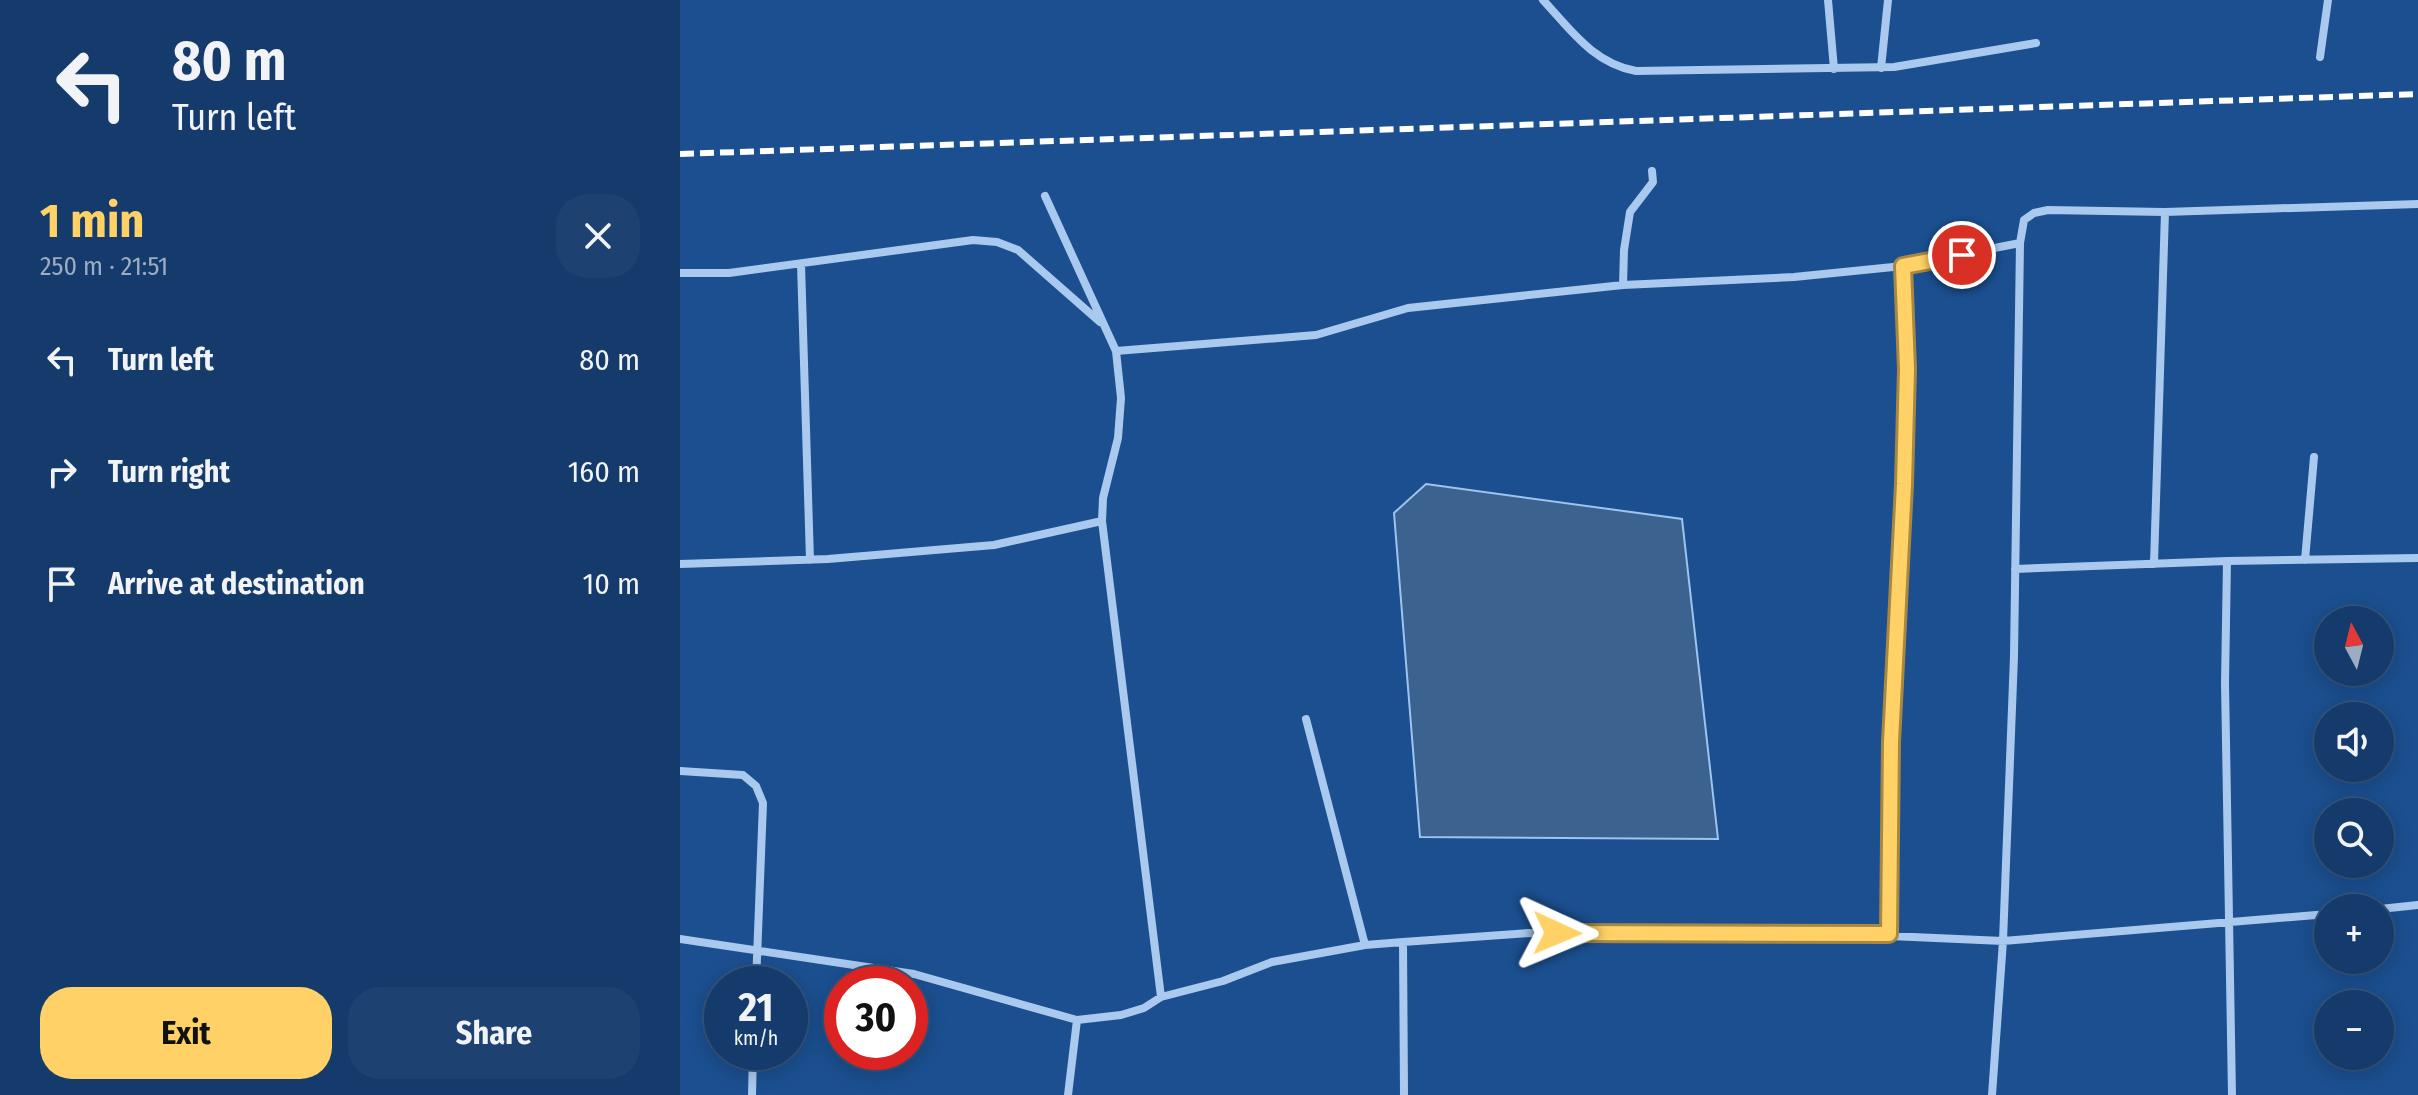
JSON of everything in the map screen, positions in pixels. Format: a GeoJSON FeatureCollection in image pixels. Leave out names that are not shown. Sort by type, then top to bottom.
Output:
{"type":"FeatureCollection","features":[{"type":"Feature","properties":{"kind":"street"},"geometry":{"type":"LineString","coordinates":[[1543,0],[1602,59],[1617,67],[1636,71],[1881,68],[2036,43]]}},
{"type":"Feature","properties":{"kind":"street"},"geometry":{"type":"LineString","coordinates":[[1828,0],[1834,69]]}},
{"type":"Feature","properties":{"kind":"street"},"geometry":{"type":"LineString","coordinates":[[1881,68],[1888,0]]}},
{"type":"Feature","properties":{"kind":"street"},"geometry":{"type":"LineString","coordinates":[[2320,57],[2328,0]]}},
{"type":"Feature","properties":{"kind":"street"},"geometry":{"type":"LineString","coordinates":[[1623,285],[1630,212],[1653,182],[1652,171]]}},
{"type":"Feature","properties":{"kind":"street"},"geometry":{"type":"LineString","coordinates":[[1045,196],[1116,351],[1121,398],[1118,438],[1103,498],[1102,521],[1161,997]]}},
{"type":"Feature","properties":{"kind":"street"},"geometry":{"type":"LineString","coordinates":[[1992,1095],[2003,941],[2015,569],[2020,243],[2024,220],[2034,213],[2048,210],[2165,212],[2418,204]]}},
{"type":"Feature","properties":{"kind":"street"},"geometry":{"type":"LineString","coordinates":[[2154,564],[2165,212]]}},
{"type":"Feature","properties":{"kind":"street"},"geometry":{"type":"LineString","coordinates":[[680,273],[729,273],[973,240],[997,242],[1018,250],[1104,326]]}},
{"type":"Feature","properties":{"kind":"street"},"geometry":{"type":"LineString","coordinates":[[1116,351],[1316,335],[1408,308],[1623,285],[1794,277],[1903,266],[2020,243]]}},
{"type":"Feature","properties":{"kind":"street"},"geometry":{"type":"LineString","coordinates":[[801,264],[810,560]]}},
{"type":"Feature","properties":{"kind":"street"},"geometry":{"type":"LineString","coordinates":[[1889,934],[1891,742],[1903,542],[1906,400],[1903,266]]}},
{"type":"Feature","properties":{"kind":"street"},"geometry":{"type":"LineString","coordinates":[[2305,560],[2314,457]]}},
{"type":"Feature","properties":{"kind":"street"},"geometry":{"type":"LineString","coordinates":[[680,564],[810,560],[994,545],[1102,521]]}},
{"type":"Feature","properties":{"kind":"street"},"geometry":{"type":"LineString","coordinates":[[2015,569],[2418,558]]}},
{"type":"Feature","properties":{"kind":"street"},"geometry":{"type":"LineString","coordinates":[[2227,561],[2225,683],[2232,1095]]}},
{"type":"Feature","properties":{"kind":"street"},"geometry":{"type":"LineString","coordinates":[[1306,719],[1365,945]]}},
{"type":"Feature","properties":{"kind":"street"},"geometry":{"type":"LineString","coordinates":[[680,771],[743,775],[756,786],[763,803],[757,966]]}},
{"type":"Feature","properties":{"kind":"street"},"geometry":{"type":"LineString","coordinates":[[2394,908],[2418,905]]}},
{"type":"Feature","properties":{"kind":"street"},"geometry":{"type":"LineString","coordinates":[[680,939],[914,974],[1077,1020],[1121,1015],[1144,1008],[1161,997],[1223,981],[1272,962],[1365,945],[1528,933],[1673,936],[1800,932],[2003,941],[2314,915]]}},
{"type":"Feature","properties":{"kind":"street"},"geometry":{"type":"LineString","coordinates":[[1403,942],[1404,1095]]}},
{"type":"Feature","properties":{"kind":"street"},"geometry":{"type":"LineString","coordinates":[[1068,1095],[1077,1020]]}},
{"type":"Feature","properties":{"kind":"street"},"geometry":{"type":"LineString","coordinates":[[752,1095],[753,1070]]}},
{"type":"Feature","properties":{"kind":"water"},"geometry":{"type":"Polygon","coordinates":[[[1426,484],[1682,519],[1718,839],[1420,837],[1394,513],[1426,484]]]}},
{"type":"Feature","properties":{"kind":"railway"},"geometry":{"type":"LineString","coordinates":[[680,154],[2418,94]]}},
{"type":"Feature","properties":{"kind":"route"},"geometry":{"type":"LineString","coordinates":[[1557,933],[1673,936],[1800,932],[1889,934],[1891,742],[1903,542],[1907,369],[1903,266],[1962,255]]}}]}
